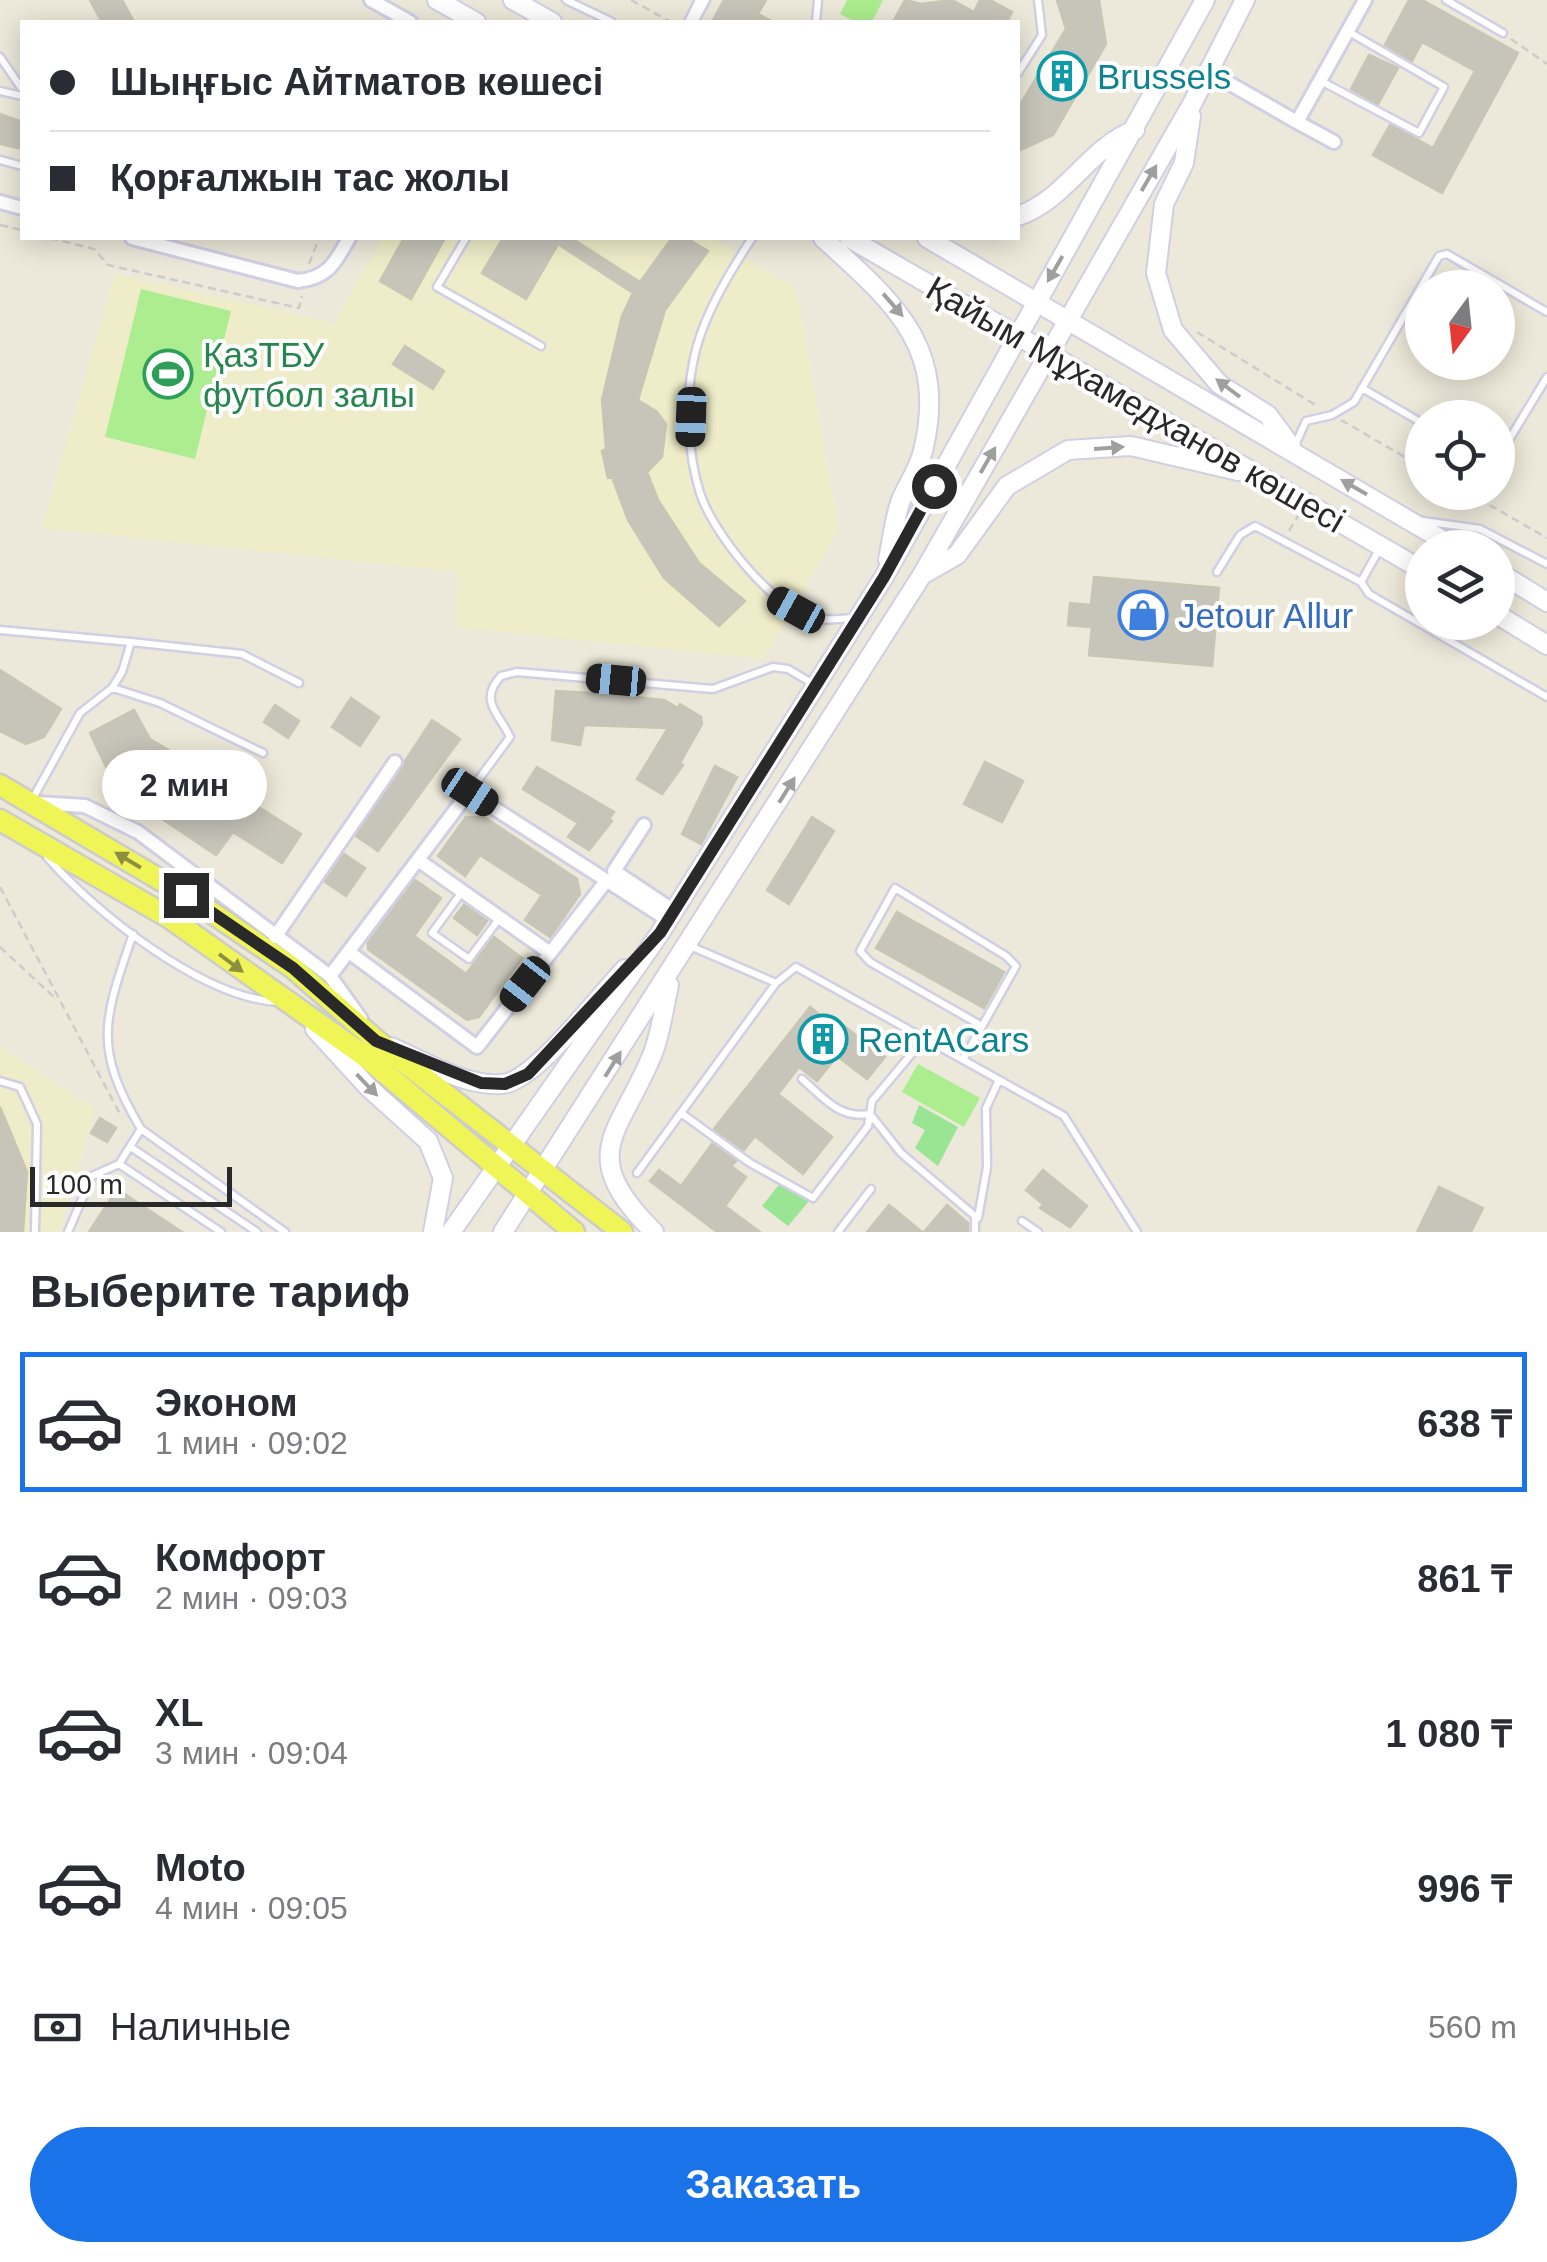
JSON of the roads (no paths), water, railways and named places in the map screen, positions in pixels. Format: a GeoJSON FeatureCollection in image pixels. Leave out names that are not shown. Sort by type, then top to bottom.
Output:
{"type":"FeatureCollection","features":[{"type":"Feature","properties":{"kind":"main road"},"geometry":{"type":"LineString","coordinates":[[437,0],[472,20]]}},
{"type":"Feature","properties":{"kind":"main road"},"geometry":{"type":"LineString","coordinates":[[513,0],[538,9]]}},
{"type":"Feature","properties":{"kind":"main road"},"geometry":{"type":"LineString","coordinates":[[502,1232],[689,946],[922,575],[1192,104],[1245,0]]}},
{"type":"Feature","properties":{"kind":"main road"},"geometry":{"type":"LineString","coordinates":[[451,1232],[667,921],[884,577],[1135,130],[1198,2]]}},
{"type":"Feature","properties":{"kind":"main road"},"geometry":{"type":"LineString","coordinates":[[1192,104],[1184,164],[1164,204],[1156,273],[1173,330],[1220,384],[1268,416],[1298,454]]}},
{"type":"Feature","properties":{"kind":"main road"},"geometry":{"type":"LineString","coordinates":[[1020,215],[1059,194],[1116,137],[1135,130]]}},
{"type":"Feature","properties":{"kind":"main road"},"geometry":{"type":"LineString","coordinates":[[825,240],[899,310],[921,346],[926,366],[931,405],[922,455],[899,504],[884,577]]}},
{"type":"Feature","properties":{"kind":"main road","name":"Қайым Мұхамедханов көшесі"},"geometry":{"type":"LineString","coordinates":[[852,240],[1405,560]]}},
{"type":"Feature","properties":{"kind":"main road","name":"Қайым Мұхамедханов көшесі"},"geometry":{"type":"LineString","coordinates":[[929,240],[1426,530]]}},
{"type":"Feature","properties":{"kind":"main road"},"geometry":{"type":"LineString","coordinates":[[922,575],[958,555],[1007,486],[1068,450],[1131,446],[1264,478]]}},
{"type":"Feature","properties":{"kind":"main road"},"geometry":{"type":"LineString","coordinates":[[1515,582],[1547,602]]}},
{"type":"Feature","properties":{"kind":"main road"},"geometry":{"type":"LineString","coordinates":[[1515,625],[1547,645]]}},
{"type":"Feature","properties":{"kind":"main road"},"geometry":{"type":"LineString","coordinates":[[0,784],[186,895],[293,968],[376,1041],[622,1232]]}},
{"type":"Feature","properties":{"kind":"main road"},"geometry":{"type":"LineString","coordinates":[[0,820],[170,918],[366,1057],[574,1232]]}},
{"type":"Feature","properties":{"kind":"main road"},"geometry":{"type":"LineString","coordinates":[[376,1041],[460,1076],[505,1084],[528,1074],[551,1053],[667,921]]}},
{"type":"Feature","properties":{"kind":"main road"},"geometry":{"type":"LineString","coordinates":[[654,1232],[624,1198],[609,1163],[612,1130],[654,1052],[672,972]]}},
{"type":"Feature","properties":{"kind":"main road"},"geometry":{"type":"LineString","coordinates":[[292,1008],[428,1141],[443,1178],[433,1232]]}},
{"type":"Feature","properties":{"kind":"street"},"geometry":{"type":"LineString","coordinates":[[371,0],[406,20]]}},
{"type":"Feature","properties":{"kind":"street"},"geometry":{"type":"LineString","coordinates":[[1297,122],[1365,0]]}},
{"type":"Feature","properties":{"kind":"street"},"geometry":{"type":"LineString","coordinates":[[1206,70],[1334,142]]}},
{"type":"Feature","properties":{"kind":"street"},"geometry":{"type":"LineString","coordinates":[[140,240],[306,280],[318,279],[332,268],[348,240]]}},
{"type":"Feature","properties":{"kind":"street"},"geometry":{"type":"LineString","coordinates":[[275,937],[395,762]]}},
{"type":"Feature","properties":{"kind":"street"},"geometry":{"type":"LineString","coordinates":[[330,976],[470,792],[667,921]]}},
{"type":"Feature","properties":{"kind":"street"},"geometry":{"type":"LineString","coordinates":[[32,802],[85,806],[138,832],[330,976],[376,1041]]}},
{"type":"Feature","properties":{"kind":"street"},"geometry":{"type":"LineString","coordinates":[[644,825],[614,871],[667,921]]}},
{"type":"Feature","properties":{"kind":"street"},"geometry":{"type":"LineString","coordinates":[[418,860],[550,954]]}},
{"type":"Feature","properties":{"kind":"street"},"geometry":{"type":"LineString","coordinates":[[349,952],[477,1047],[606,880]]}},
{"type":"Feature","properties":{"kind":"lane"},"geometry":{"type":"LineString","coordinates":[[566,0],[608,20]]}},
{"type":"Feature","properties":{"kind":"lane"},"geometry":{"type":"LineString","coordinates":[[1020,70],[1042,35],[1038,0]]}},
{"type":"Feature","properties":{"kind":"lane"},"geometry":{"type":"LineString","coordinates":[[1446,0],[1502,33]]}},
{"type":"Feature","properties":{"kind":"lane"},"geometry":{"type":"LineString","coordinates":[[1320,81],[1419,133],[1444,88],[1347,32]]}},
{"type":"Feature","properties":{"kind":"lane"},"geometry":{"type":"LineString","coordinates":[[0,57],[20,89]]}},
{"type":"Feature","properties":{"kind":"lane"},"geometry":{"type":"LineString","coordinates":[[465,240],[438,286],[541,346]]}},
{"type":"Feature","properties":{"kind":"lane"},"geometry":{"type":"LineString","coordinates":[[751,240],[724,282],[692,362],[690,444],[700,496],[731,548],[777,599],[812,618],[858,618]]}},
{"type":"Feature","properties":{"kind":"lane"},"geometry":{"type":"LineString","coordinates":[[1298,454],[1299,429],[1306,421],[1332,415],[1354,402],[1439,256],[1448,254],[1547,312]]}},
{"type":"Feature","properties":{"kind":"lane"},"geometry":{"type":"LineString","coordinates":[[1515,430],[1547,377]]}},
{"type":"Feature","properties":{"kind":"lane"},"geometry":{"type":"LineString","coordinates":[[1362,388],[1405,413]]}},
{"type":"Feature","properties":{"kind":"lane"},"geometry":{"type":"LineString","coordinates":[[1410,520],[1480,529],[1547,564]]}},
{"type":"Feature","properties":{"kind":"lane"},"geometry":{"type":"LineString","coordinates":[[1218,572],[1246,528],[1255,526],[1362,582],[1369,594],[1547,697]]}},
{"type":"Feature","properties":{"kind":"lane"},"geometry":{"type":"LineString","coordinates":[[1362,582],[1381,546]]}},
{"type":"Feature","properties":{"kind":"lane"},"geometry":{"type":"LineString","coordinates":[[0,630],[242,654],[299,683]]}},
{"type":"Feature","properties":{"kind":"lane"},"geometry":{"type":"LineString","coordinates":[[32,802],[80,713],[112,688],[131,642]]}},
{"type":"Feature","properties":{"kind":"lane"},"geometry":{"type":"LineString","coordinates":[[470,792],[510,736],[490,709],[489,695],[501,676],[517,672],[714,688],[773,667],[788,669],[816,686]]}},
{"type":"Feature","properties":{"kind":"lane"},"geometry":{"type":"LineString","coordinates":[[112,688],[160,704],[263,752]]}},
{"type":"Feature","properties":{"kind":"lane"},"geometry":{"type":"LineString","coordinates":[[28,836],[66,879],[133,934],[213,983],[254,1001],[292,1008]]}},
{"type":"Feature","properties":{"kind":"lane"},"geometry":{"type":"LineString","coordinates":[[963,1060],[1016,966],[896,888],[860,951],[870,962],[982,1026]]}},
{"type":"Feature","properties":{"kind":"lane"},"geometry":{"type":"LineString","coordinates":[[462,892],[432,932],[469,959],[500,918]]}},
{"type":"Feature","properties":{"kind":"lane"},"geometry":{"type":"LineString","coordinates":[[133,934],[114,987],[105,1053],[121,1096],[141,1130],[285,1232]]}},
{"type":"Feature","properties":{"kind":"lane"},"geometry":{"type":"LineString","coordinates":[[689,946],[776,983]]}},
{"type":"Feature","properties":{"kind":"lane"},"geometry":{"type":"LineString","coordinates":[[638,1173],[776,983],[796,967],[1064,1116],[1137,1232]]}},
{"type":"Feature","properties":{"kind":"lane"},"geometry":{"type":"LineString","coordinates":[[681,1114],[750,1163],[813,1198],[868,1126],[872,1102],[924,1038]]}},
{"type":"Feature","properties":{"kind":"lane"},"geometry":{"type":"LineString","coordinates":[[802,1079],[838,1111],[853,1117],[870,1114]]}},
{"type":"Feature","properties":{"kind":"lane"},"geometry":{"type":"LineString","coordinates":[[976,1230],[987,1167],[986,1108],[999,1080]]}},
{"type":"Feature","properties":{"kind":"lane"},"geometry":{"type":"LineString","coordinates":[[0,1081],[20,1087],[37,1124],[36,1232]]}},
{"type":"Feature","properties":{"kind":"lane"},"geometry":{"type":"LineString","coordinates":[[870,1114],[902,1153],[975,1216],[976,1230]]}},
{"type":"Feature","properties":{"kind":"lane"},"geometry":{"type":"LineString","coordinates":[[68,1232],[92,1176],[119,1164],[141,1130]]}},
{"type":"Feature","properties":{"kind":"lane"},"geometry":{"type":"LineString","coordinates":[[132,1148],[257,1232]]}},
{"type":"Feature","properties":{"kind":"lane"},"geometry":{"type":"LineString","coordinates":[[119,1164],[221,1232]]}},
{"type":"Feature","properties":{"kind":"lane"},"geometry":{"type":"LineString","coordinates":[[838,1232],[871,1188]]}},
{"type":"Feature","properties":{"kind":"lane"},"geometry":{"type":"LineString","coordinates":[[1022,1221],[1038,1232]]}},
{"type":"Feature","properties":{"kind":"place","name":"Brussels"},"geometry":{"type":"Point","coordinates":[1062,76]}},
{"type":"Feature","properties":{"kind":"place","name":"ҚазТБУ футбол залы"},"geometry":{"type":"Point","coordinates":[168,374]}},
{"type":"Feature","properties":{"kind":"place","name":"Jetour Allur"},"geometry":{"type":"Point","coordinates":[1143,615]}},
{"type":"Feature","properties":{"kind":"place","name":"RentACars"},"geometry":{"type":"Point","coordinates":[823,1039]}}]}
